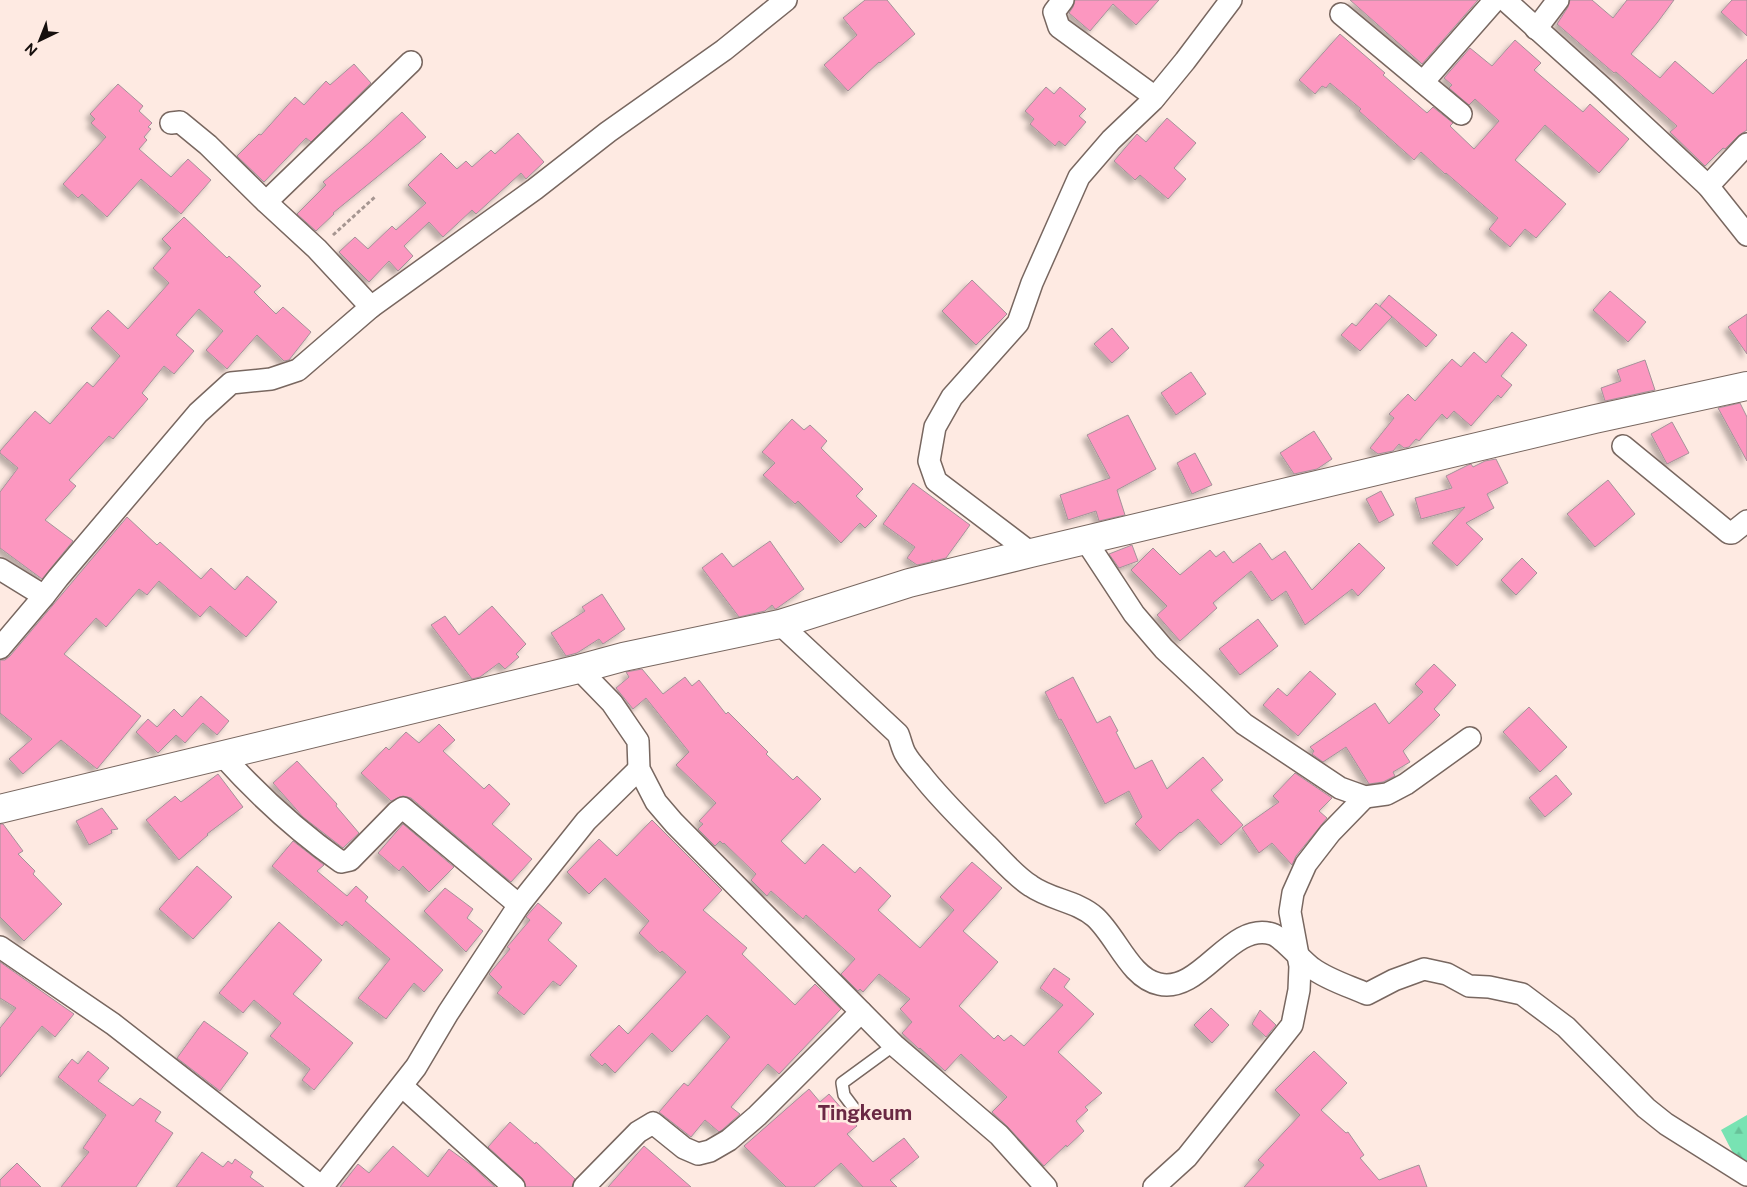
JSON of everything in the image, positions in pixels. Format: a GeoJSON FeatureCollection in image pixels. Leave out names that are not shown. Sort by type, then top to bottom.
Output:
{"type":"FeatureCollection","features":[{"type":"Feature","properties":{"kind":"street"},"geometry":{"type":"LineString","coordinates":[[0,648],[198,413],[231,384],[271,379],[298,370],[371,307],[535,189],[608,132],[724,50],[786,0]]}},
{"type":"Feature","properties":{"kind":"street"},"geometry":{"type":"LineString","coordinates":[[1063,0],[1054,12],[1059,27],[1155,97]]}},
{"type":"Feature","properties":{"kind":"street"},"geometry":{"type":"LineString","coordinates":[[1032,553],[936,481],[929,461],[936,427],[952,397],[1018,323],[1032,283],[1079,177],[1111,140],[1155,97],[1231,0]]}},
{"type":"Feature","properties":{"kind":"street"},"geometry":{"type":"LineString","coordinates":[[1423,82],[1495,0]]}},
{"type":"Feature","properties":{"kind":"street"},"geometry":{"type":"LineString","coordinates":[[1506,0],[1708,186],[1747,235]]}},
{"type":"Feature","properties":{"kind":"street"},"geometry":{"type":"LineString","coordinates":[[1536,29],[1558,0]]}},
{"type":"Feature","properties":{"kind":"street"},"geometry":{"type":"LineString","coordinates":[[1341,14],[1461,114]]}},
{"type":"Feature","properties":{"kind":"street"},"geometry":{"type":"LineString","coordinates":[[266,202],[411,62]]}},
{"type":"Feature","properties":{"kind":"street"},"geometry":{"type":"LineString","coordinates":[[171,123],[180,122],[201,139],[317,249],[371,307]]}},
{"type":"Feature","properties":{"kind":"street"},"geometry":{"type":"LineString","coordinates":[[1708,186],[1747,144]]}},
{"type":"Feature","properties":{"kind":"street"},"geometry":{"type":"LineString","coordinates":[[0,808],[579,670],[623,657],[780,624],[909,583],[1230,505],[1596,419],[1747,386]]}},
{"type":"Feature","properties":{"kind":"street"},"geometry":{"type":"LineString","coordinates":[[1623,446],[1729,533],[1732,533],[1747,521]]}},
{"type":"Feature","properties":{"kind":"street"},"geometry":{"type":"LineString","coordinates":[[1086,541],[1140,621],[1164,649],[1244,724],[1340,788],[1365,797],[1387,794],[1406,784],[1470,738]]}},
{"type":"Feature","properties":{"kind":"street"},"geometry":{"type":"LineString","coordinates":[[0,569],[44,596]]}},
{"type":"Feature","properties":{"kind":"street"},"geometry":{"type":"LineString","coordinates":[[780,624],[898,734],[906,755],[928,784],[1005,863],[1030,886],[1048,896],[1066,900],[1094,916],[1115,940],[1136,971],[1148,980],[1161,985],[1178,983],[1192,976],[1250,934],[1262,933],[1274,934],[1313,969],[1333,980],[1367,994],[1394,980],[1424,969],[1447,974],[1469,986],[1489,987],[1522,994],[1566,1027],[1646,1108],[1666,1124],[1747,1176]]}},
{"type":"Feature","properties":{"kind":"street"},"geometry":{"type":"LineString","coordinates":[[579,670],[612,704],[638,741],[639,769],[656,802],[674,823],[894,1045],[999,1136],[1046,1187]]}},
{"type":"Feature","properties":{"kind":"street"},"geometry":{"type":"LineString","coordinates":[[222,755],[283,817],[341,862],[350,860],[403,808],[519,905]]}},
{"type":"Feature","properties":{"kind":"street"},"geometry":{"type":"LineString","coordinates":[[0,948],[113,1024],[322,1187],[416,1067],[448,1013],[519,905],[586,822],[639,769]]}},
{"type":"Feature","properties":{"kind":"street"},"geometry":{"type":"LineString","coordinates":[[1154,1187],[1187,1157],[1292,1025],[1299,990],[1300,966],[1290,912],[1293,893],[1306,864],[1330,832],[1365,797]]}},
{"type":"Feature","properties":{"kind":"street"},"geometry":{"type":"LineString","coordinates":[[584,1187],[638,1132],[653,1123],[684,1148],[698,1154],[710,1151],[729,1140],[757,1116],[861,1012]]}},
{"type":"Feature","properties":{"kind":"street"},"geometry":{"type":"LineString","coordinates":[[402,1086],[514,1187]]}},
{"type":"Feature","properties":{"kind":"lane"},"geometry":{"type":"LineString","coordinates":[[859,1115],[844,1095],[842,1083],[894,1045]]}},
{"type":"Feature","properties":{"kind":"path"},"geometry":{"type":"LineString","coordinates":[[317,249],[376,196]]}},
{"type":"Feature","properties":{"kind":"green space"},"geometry":{"type":"Polygon","coordinates":[[[1747,1115],[1747,1180],[1721,1130],[1747,1115]]]}},
{"type":"Feature","properties":{"kind":"building"},"geometry":{"type":"Polygon","coordinates":[[[865,0],[887,0],[915,34],[879,62],[848,91],[824,65],[857,35],[843,18],[865,0]]]}},
{"type":"Feature","properties":{"kind":"building"},"geometry":{"type":"Polygon","coordinates":[[[1075,0],[1159,0],[1136,25],[1113,4],[1090,31],[1069,13],[1075,0]]]}},
{"type":"Feature","properties":{"kind":"building"},"geometry":{"type":"Polygon","coordinates":[[[1350,0],[1478,0],[1422,64],[1350,0]]]}},
{"type":"Feature","properties":{"kind":"building"},"geometry":{"type":"Polygon","coordinates":[[[1570,0],[1592,0],[1613,18],[1627,0],[1674,0],[1631,54],[1660,78],[1675,61],[1713,94],[1747,59],[1747,130],[1725,149],[1723,148],[1705,166],[1670,132],[1677,126],[1616,72],[1614,73],[1557,24],[1568,7],[1570,0]]]}},
{"type":"Feature","properties":{"kind":"building"},"geometry":{"type":"Polygon","coordinates":[[[1732,0],[1747,0],[1747,36],[1721,12],[1732,0]]]}},
{"type":"Feature","properties":{"kind":"building"},"geometry":{"type":"Polygon","coordinates":[[[1340,34],[1427,113],[1433,107],[1453,123],[1450,126],[1474,149],[1499,121],[1475,99],[1469,105],[1449,88],[1452,85],[1444,78],[1470,48],[1492,66],[1515,40],[1541,63],[1534,70],[1583,112],[1590,104],[1629,139],[1599,173],[1545,125],[1515,160],[1566,204],[1536,238],[1525,229],[1510,247],[1489,229],[1498,218],[1421,152],[1414,160],[1359,111],[1361,109],[1330,83],[1326,88],[1322,86],[1315,94],[1299,80],[1340,34]]]}},
{"type":"Feature","properties":{"kind":"building"},"geometry":{"type":"Polygon","coordinates":[[[354,64],[371,83],[311,142],[306,138],[264,182],[237,156],[259,134],[261,135],[295,97],[304,105],[326,81],[330,85],[354,64]]]}},
{"type":"Feature","properties":{"kind":"building"},"geometry":{"type":"Polygon","coordinates":[[[118,84],[143,106],[139,111],[152,123],[148,127],[151,129],[144,137],[147,140],[139,149],[171,177],[188,159],[211,180],[181,214],[141,179],[107,217],[82,194],[78,198],[63,184],[106,137],[91,123],[95,119],[90,114],[118,84]]]}},
{"type":"Feature","properties":{"kind":"building"},"geometry":{"type":"Polygon","coordinates":[[[1046,87],[1054,94],[1060,87],[1086,109],[1079,116],[1086,122],[1065,146],[1059,141],[1055,146],[1030,124],[1034,119],[1025,111],[1046,87]]]}},
{"type":"Feature","properties":{"kind":"building"},"geometry":{"type":"Polygon","coordinates":[[[402,112],[426,137],[333,213],[316,231],[297,214],[326,185],[323,182],[402,112]]]}},
{"type":"Feature","properties":{"kind":"building"},"geometry":{"type":"Polygon","coordinates":[[[1167,118],[1196,143],[1174,168],[1186,179],[1168,199],[1140,175],[1135,180],[1114,161],[1137,134],[1146,142],[1167,118]]]}},
{"type":"Feature","properties":{"kind":"building"},"geometry":{"type":"Polygon","coordinates":[[[518,133],[544,162],[526,179],[521,173],[476,214],[472,210],[443,237],[429,222],[404,246],[413,256],[398,271],[389,261],[369,282],[339,252],[355,237],[368,249],[392,226],[396,230],[426,203],[408,185],[441,153],[457,169],[466,161],[472,167],[491,150],[495,154],[518,133]]]}},
{"type":"Feature","properties":{"kind":"building"},"geometry":{"type":"Polygon","coordinates":[[[184,217],[227,258],[229,256],[261,286],[254,292],[276,314],[283,307],[311,332],[289,360],[284,361],[257,335],[227,369],[206,350],[223,331],[199,309],[176,335],[194,351],[174,374],[164,366],[142,393],[148,399],[113,439],[109,436],[69,480],[76,486],[45,520],[73,541],[42,579],[0,548],[0,492],[18,468],[0,451],[35,411],[50,424],[87,382],[93,387],[120,356],[91,328],[108,310],[128,329],[169,283],[153,268],[171,248],[162,239],[184,217]]]}},
{"type":"Feature","properties":{"kind":"building"},"geometry":{"type":"Polygon","coordinates":[[[972,280],[1007,314],[976,345],[942,311],[972,280]]]}},
{"type":"Feature","properties":{"kind":"building"},"geometry":{"type":"Polygon","coordinates":[[[1610,291],[1646,322],[1628,342],[1593,310],[1610,291]]]}},
{"type":"Feature","properties":{"kind":"building"},"geometry":{"type":"Polygon","coordinates":[[[1389,295],[1437,335],[1426,347],[1380,306],[1389,295]]]}},
{"type":"Feature","properties":{"kind":"building"},"geometry":{"type":"Polygon","coordinates":[[[1376,303],[1392,317],[1360,351],[1341,335],[1352,323],[1356,326],[1376,303]]]}},
{"type":"Feature","properties":{"kind":"building"},"geometry":{"type":"Polygon","coordinates":[[[1747,314],[1747,354],[1728,327],[1747,314]]]}},
{"type":"Feature","properties":{"kind":"building"},"geometry":{"type":"Polygon","coordinates":[[[1112,328],[1129,348],[1112,363],[1094,344],[1112,328]]]}},
{"type":"Feature","properties":{"kind":"building"},"geometry":{"type":"Polygon","coordinates":[[[1512,332],[1527,345],[1501,376],[1512,385],[1501,398],[1498,395],[1471,426],[1454,411],[1447,419],[1442,414],[1419,441],[1416,439],[1409,447],[1404,448],[1399,444],[1393,451],[1378,454],[1370,448],[1394,418],[1389,414],[1408,394],[1415,401],[1452,359],[1461,367],[1474,352],[1486,363],[1512,332]]]}},
{"type":"Feature","properties":{"kind":"building"},"geometry":{"type":"Polygon","coordinates":[[[1645,360],[1655,390],[1605,401],[1601,388],[1621,381],[1617,370],[1645,360]]]}},
{"type":"Feature","properties":{"kind":"building"},"geometry":{"type":"Polygon","coordinates":[[[1191,372],[1206,394],[1176,415],[1161,393],[1191,372]]]}},
{"type":"Feature","properties":{"kind":"building"},"geometry":{"type":"Polygon","coordinates":[[[1740,403],[1747,417],[1747,461],[1718,408],[1740,403]]]}},
{"type":"Feature","properties":{"kind":"building"},"geometry":{"type":"Polygon","coordinates":[[[1128,415],[1156,469],[1117,490],[1125,515],[1099,521],[1096,511],[1068,520],[1060,495],[1110,478],[1087,435],[1128,415]]]}},
{"type":"Feature","properties":{"kind":"building"},"geometry":{"type":"Polygon","coordinates":[[[792,419],[804,430],[810,425],[827,441],[821,448],[863,489],[856,496],[877,516],[865,528],[860,523],[841,543],[798,501],[795,504],[763,475],[775,463],[762,452],[792,419]]]}},
{"type":"Feature","properties":{"kind":"building"},"geometry":{"type":"Polygon","coordinates":[[[1672,422],[1689,453],[1667,464],[1651,434],[1672,422]]]}},
{"type":"Feature","properties":{"kind":"building"},"geometry":{"type":"Polygon","coordinates":[[[1314,431],[1332,459],[1317,469],[1294,474],[1280,453],[1314,431]]]}},
{"type":"Feature","properties":{"kind":"building"},"geometry":{"type":"Polygon","coordinates":[[[1195,453],[1212,485],[1192,494],[1177,463],[1195,453]]]}},
{"type":"Feature","properties":{"kind":"building"},"geometry":{"type":"Polygon","coordinates":[[[1496,459],[1508,483],[1487,494],[1494,508],[1466,523],[1483,539],[1457,566],[1432,543],[1465,507],[1421,519],[1415,498],[1452,488],[1446,476],[1468,465],[1471,464],[1473,467],[1485,461],[1496,459]]]}},
{"type":"Feature","properties":{"kind":"building"},"geometry":{"type":"Polygon","coordinates":[[[1608,480],[1635,514],[1595,547],[1567,514],[1608,480]]]}},
{"type":"Feature","properties":{"kind":"building"},"geometry":{"type":"Polygon","coordinates":[[[913,483],[970,525],[946,558],[917,565],[907,558],[915,547],[883,524],[913,483]]]}},
{"type":"Feature","properties":{"kind":"building"},"geometry":{"type":"Polygon","coordinates":[[[1381,491],[1394,515],[1379,523],[1366,499],[1381,491]]]}},
{"type":"Feature","properties":{"kind":"building"},"geometry":{"type":"Polygon","coordinates":[[[127,517],[157,545],[160,542],[201,579],[211,568],[235,590],[247,576],[277,602],[246,637],[210,606],[200,617],[159,581],[147,595],[139,589],[106,627],[96,618],[64,654],[141,716],[97,769],[61,740],[23,774],[9,759],[32,739],[0,713],[0,660],[5,660],[10,656],[127,517]]]}},
{"type":"Feature","properties":{"kind":"building"},"geometry":{"type":"Polygon","coordinates":[[[770,541],[804,589],[776,609],[772,605],[765,611],[739,617],[702,568],[722,553],[733,567],[770,541]]]}},
{"type":"Feature","properties":{"kind":"building"},"geometry":{"type":"Polygon","coordinates":[[[1260,543],[1272,560],[1285,551],[1312,590],[1359,543],[1385,568],[1358,596],[1352,589],[1305,625],[1286,591],[1272,601],[1251,571],[1213,603],[1217,608],[1180,641],[1157,615],[1167,606],[1131,570],[1153,548],[1180,575],[1210,550],[1216,557],[1224,551],[1233,563],[1260,543]]]}},
{"type":"Feature","properties":{"kind":"building"},"geometry":{"type":"Polygon","coordinates":[[[1132,545],[1138,561],[1119,568],[1109,554],[1132,545]]]}},
{"type":"Feature","properties":{"kind":"building"},"geometry":{"type":"Polygon","coordinates":[[[1522,558],[1537,573],[1516,595],[1501,580],[1522,558]]]}},
{"type":"Feature","properties":{"kind":"building"},"geometry":{"type":"Polygon","coordinates":[[[602,594],[625,629],[603,644],[599,639],[577,653],[566,656],[551,633],[585,611],[582,607],[602,594]]]}},
{"type":"Feature","properties":{"kind":"building"},"geometry":{"type":"Polygon","coordinates":[[[492,606],[526,644],[516,654],[519,657],[505,669],[499,663],[480,677],[472,679],[431,625],[445,616],[459,635],[492,606]]]}},
{"type":"Feature","properties":{"kind":"building"},"geometry":{"type":"Polygon","coordinates":[[[1258,619],[1278,646],[1240,675],[1219,649],[1258,619]]]}},
{"type":"Feature","properties":{"kind":"building"},"geometry":{"type":"Polygon","coordinates":[[[1434,664],[1456,685],[1434,709],[1440,715],[1403,751],[1410,762],[1393,772],[1395,776],[1383,782],[1369,784],[1346,747],[1323,762],[1312,754],[1314,751],[1310,747],[1375,703],[1389,724],[1423,692],[1415,684],[1434,664]]]}},
{"type":"Feature","properties":{"kind":"building"},"geometry":{"type":"Polygon","coordinates":[[[642,669],[663,694],[685,677],[692,686],[699,680],[726,714],[728,712],[768,752],[766,754],[793,780],[797,776],[821,799],[781,841],[805,864],[823,844],[855,873],[860,867],[891,896],[878,910],[920,948],[954,910],[940,897],[972,862],[1002,888],[963,931],[998,962],[959,1006],[994,1039],[998,1035],[1004,1041],[1011,1035],[1024,1046],[1063,1005],[1040,988],[1054,968],[1070,979],[1064,987],[1094,1014],[1058,1052],[1102,1093],[1085,1107],[1088,1110],[1076,1121],[1084,1131],[1067,1147],[1066,1145],[1044,1166],[992,1112],[1007,1097],[961,1054],[945,1071],[902,1033],[912,1022],[900,1009],[910,999],[879,974],[863,992],[860,989],[858,991],[841,974],[855,959],[806,915],[803,919],[771,891],[767,896],[751,880],[756,874],[724,843],[720,841],[715,846],[698,829],[703,824],[699,821],[716,803],[676,765],[689,752],[646,698],[633,709],[616,688],[629,677],[626,672],[642,669]]]}},
{"type":"Feature","properties":{"kind":"building"},"geometry":{"type":"Polygon","coordinates":[[[1310,671],[1336,694],[1298,736],[1263,705],[1278,688],[1287,696],[1310,671]]]}},
{"type":"Feature","properties":{"kind":"building"},"geometry":{"type":"Polygon","coordinates":[[[1073,677],[1097,723],[1110,716],[1135,769],[1152,760],[1167,789],[1203,757],[1223,780],[1211,790],[1243,825],[1221,845],[1198,819],[1180,832],[1160,851],[1135,824],[1142,817],[1129,791],[1105,804],[1045,692],[1073,677]]]}},
{"type":"Feature","properties":{"kind":"building"},"geometry":{"type":"Polygon","coordinates":[[[201,696],[229,721],[217,735],[203,723],[185,743],[176,735],[158,753],[136,732],[148,719],[157,727],[174,709],[182,717],[201,696]]]}},
{"type":"Feature","properties":{"kind":"building"},"geometry":{"type":"Polygon","coordinates":[[[1529,707],[1567,747],[1540,772],[1503,732],[1529,707]]]}},
{"type":"Feature","properties":{"kind":"building"},"geometry":{"type":"Polygon","coordinates":[[[439,724],[455,740],[443,751],[484,789],[489,784],[510,804],[492,824],[532,859],[511,882],[411,798],[403,796],[391,801],[361,773],[386,747],[389,750],[406,732],[419,743],[439,724]]]}},
{"type":"Feature","properties":{"kind":"building"},"geometry":{"type":"Polygon","coordinates":[[[297,761],[337,804],[336,806],[359,833],[343,848],[303,817],[273,783],[297,761]]]}},
{"type":"Feature","properties":{"kind":"building"},"geometry":{"type":"Polygon","coordinates":[[[1295,773],[1332,798],[1319,811],[1327,818],[1296,856],[1292,865],[1272,843],[1259,853],[1242,828],[1279,802],[1273,796],[1295,773]]]}},
{"type":"Feature","properties":{"kind":"building"},"geometry":{"type":"Polygon","coordinates":[[[218,774],[243,807],[207,834],[179,860],[146,820],[175,796],[181,802],[218,774]]]}},
{"type":"Feature","properties":{"kind":"building"},"geometry":{"type":"Polygon","coordinates":[[[1556,775],[1572,794],[1545,817],[1529,798],[1556,775]]]}},
{"type":"Feature","properties":{"kind":"building"},"geometry":{"type":"Polygon","coordinates":[[[102,808],[118,829],[111,830],[112,833],[89,845],[76,821],[102,808]]]}},
{"type":"Feature","properties":{"kind":"building"},"geometry":{"type":"Polygon","coordinates":[[[652,820],[722,890],[703,910],[747,948],[742,954],[795,1005],[815,984],[841,1009],[779,1074],[768,1064],[731,1107],[740,1114],[722,1130],[719,1132],[705,1120],[691,1137],[659,1112],[684,1083],[688,1086],[730,1037],[707,1015],[672,1052],[652,1033],[615,1073],[605,1063],[602,1066],[590,1055],[619,1025],[628,1034],[686,972],[662,951],[660,953],[639,933],[649,921],[605,878],[589,894],[567,872],[599,839],[617,856],[652,820]]]}},
{"type":"Feature","properties":{"kind":"building"},"geometry":{"type":"Polygon","coordinates":[[[0,824],[3,824],[23,851],[18,854],[35,871],[33,874],[62,904],[24,941],[0,917],[0,824]]]}},
{"type":"Feature","properties":{"kind":"building"},"geometry":{"type":"Polygon","coordinates":[[[403,824],[454,867],[429,892],[403,866],[399,871],[378,853],[403,824]]]}},
{"type":"Feature","properties":{"kind":"building"},"geometry":{"type":"Polygon","coordinates":[[[293,841],[324,865],[317,871],[347,896],[356,886],[368,897],[365,901],[443,970],[424,992],[414,983],[386,1019],[358,998],[390,959],[346,921],[342,926],[272,866],[293,841]]]}},
{"type":"Feature","properties":{"kind":"building"},"geometry":{"type":"Polygon","coordinates":[[[197,866],[232,897],[193,939],[159,909],[197,866]]]}},
{"type":"Feature","properties":{"kind":"building"},"geometry":{"type":"Polygon","coordinates":[[[445,888],[473,909],[467,918],[483,931],[466,952],[424,911],[445,888]]]}},
{"type":"Feature","properties":{"kind":"building"},"geometry":{"type":"Polygon","coordinates":[[[538,903],[562,923],[548,940],[577,966],[560,986],[553,981],[524,1015],[497,993],[502,987],[489,974],[510,949],[507,947],[530,920],[526,917],[538,903]]]}},
{"type":"Feature","properties":{"kind":"building"},"geometry":{"type":"Polygon","coordinates":[[[279,922],[322,960],[293,994],[353,1043],[314,1090],[302,1080],[310,1069],[270,1036],[281,1023],[254,1000],[243,1013],[219,993],[279,922]]]}},
{"type":"Feature","properties":{"kind":"building"},"geometry":{"type":"Polygon","coordinates":[[[0,962],[74,1014],[55,1037],[42,1026],[0,1077],[0,1028],[16,1008],[0,998],[0,962]]]}},
{"type":"Feature","properties":{"kind":"building"},"geometry":{"type":"Polygon","coordinates":[[[1211,1008],[1229,1025],[1212,1043],[1194,1025],[1211,1008]]]}},
{"type":"Feature","properties":{"kind":"building"},"geometry":{"type":"Polygon","coordinates":[[[1260,1010],[1276,1025],[1266,1037],[1252,1024],[1260,1010]]]}},
{"type":"Feature","properties":{"kind":"building"},"geometry":{"type":"Polygon","coordinates":[[[204,1021],[248,1053],[220,1091],[177,1058],[204,1021]]]}},
{"type":"Feature","properties":{"kind":"building"},"geometry":{"type":"Polygon","coordinates":[[[88,1051],[109,1068],[98,1081],[133,1106],[140,1098],[161,1112],[155,1121],[173,1133],[136,1187],[61,1187],[89,1152],[83,1148],[106,1115],[58,1077],[72,1059],[78,1064],[88,1051]]]}},
{"type":"Feature","properties":{"kind":"building"},"geometry":{"type":"Polygon","coordinates":[[[1314,1051],[1347,1083],[1321,1110],[1346,1133],[1348,1132],[1364,1155],[1360,1158],[1379,1180],[1419,1165],[1427,1187],[1244,1187],[1264,1165],[1258,1160],[1300,1115],[1275,1090],[1314,1051]]]}},
{"type":"Feature","properties":{"kind":"building"},"geometry":{"type":"Polygon","coordinates":[[[809,1089],[820,1102],[829,1094],[857,1126],[847,1134],[873,1162],[904,1138],[919,1157],[890,1180],[897,1187],[863,1187],[841,1163],[814,1187],[786,1187],[744,1146],[809,1089]]]}},
{"type":"Feature","properties":{"kind":"building"},"geometry":{"type":"Polygon","coordinates":[[[510,1122],[535,1144],[536,1142],[575,1179],[572,1187],[526,1187],[522,1178],[488,1147],[510,1122]]]}},
{"type":"Feature","properties":{"kind":"building"},"geometry":{"type":"Polygon","coordinates":[[[393,1146],[428,1177],[449,1149],[471,1165],[495,1187],[340,1187],[358,1164],[369,1173],[393,1146]]]}},
{"type":"Feature","properties":{"kind":"building"},"geometry":{"type":"Polygon","coordinates":[[[644,1146],[691,1187],[608,1187],[644,1146]]]}},
{"type":"Feature","properties":{"kind":"building"},"geometry":{"type":"Polygon","coordinates":[[[202,1152],[223,1167],[228,1161],[232,1164],[235,1159],[253,1172],[250,1177],[264,1187],[176,1187],[202,1152]]]}},
{"type":"Feature","properties":{"kind":"building"},"geometry":{"type":"Polygon","coordinates":[[[17,1163],[41,1187],[0,1187],[0,1180],[17,1163]]]}},
{"type":"Feature","properties":{"kind":"district","name":"Tingkeum"},"geometry":{"type":"Point","coordinates":[865,1113]}}]}
